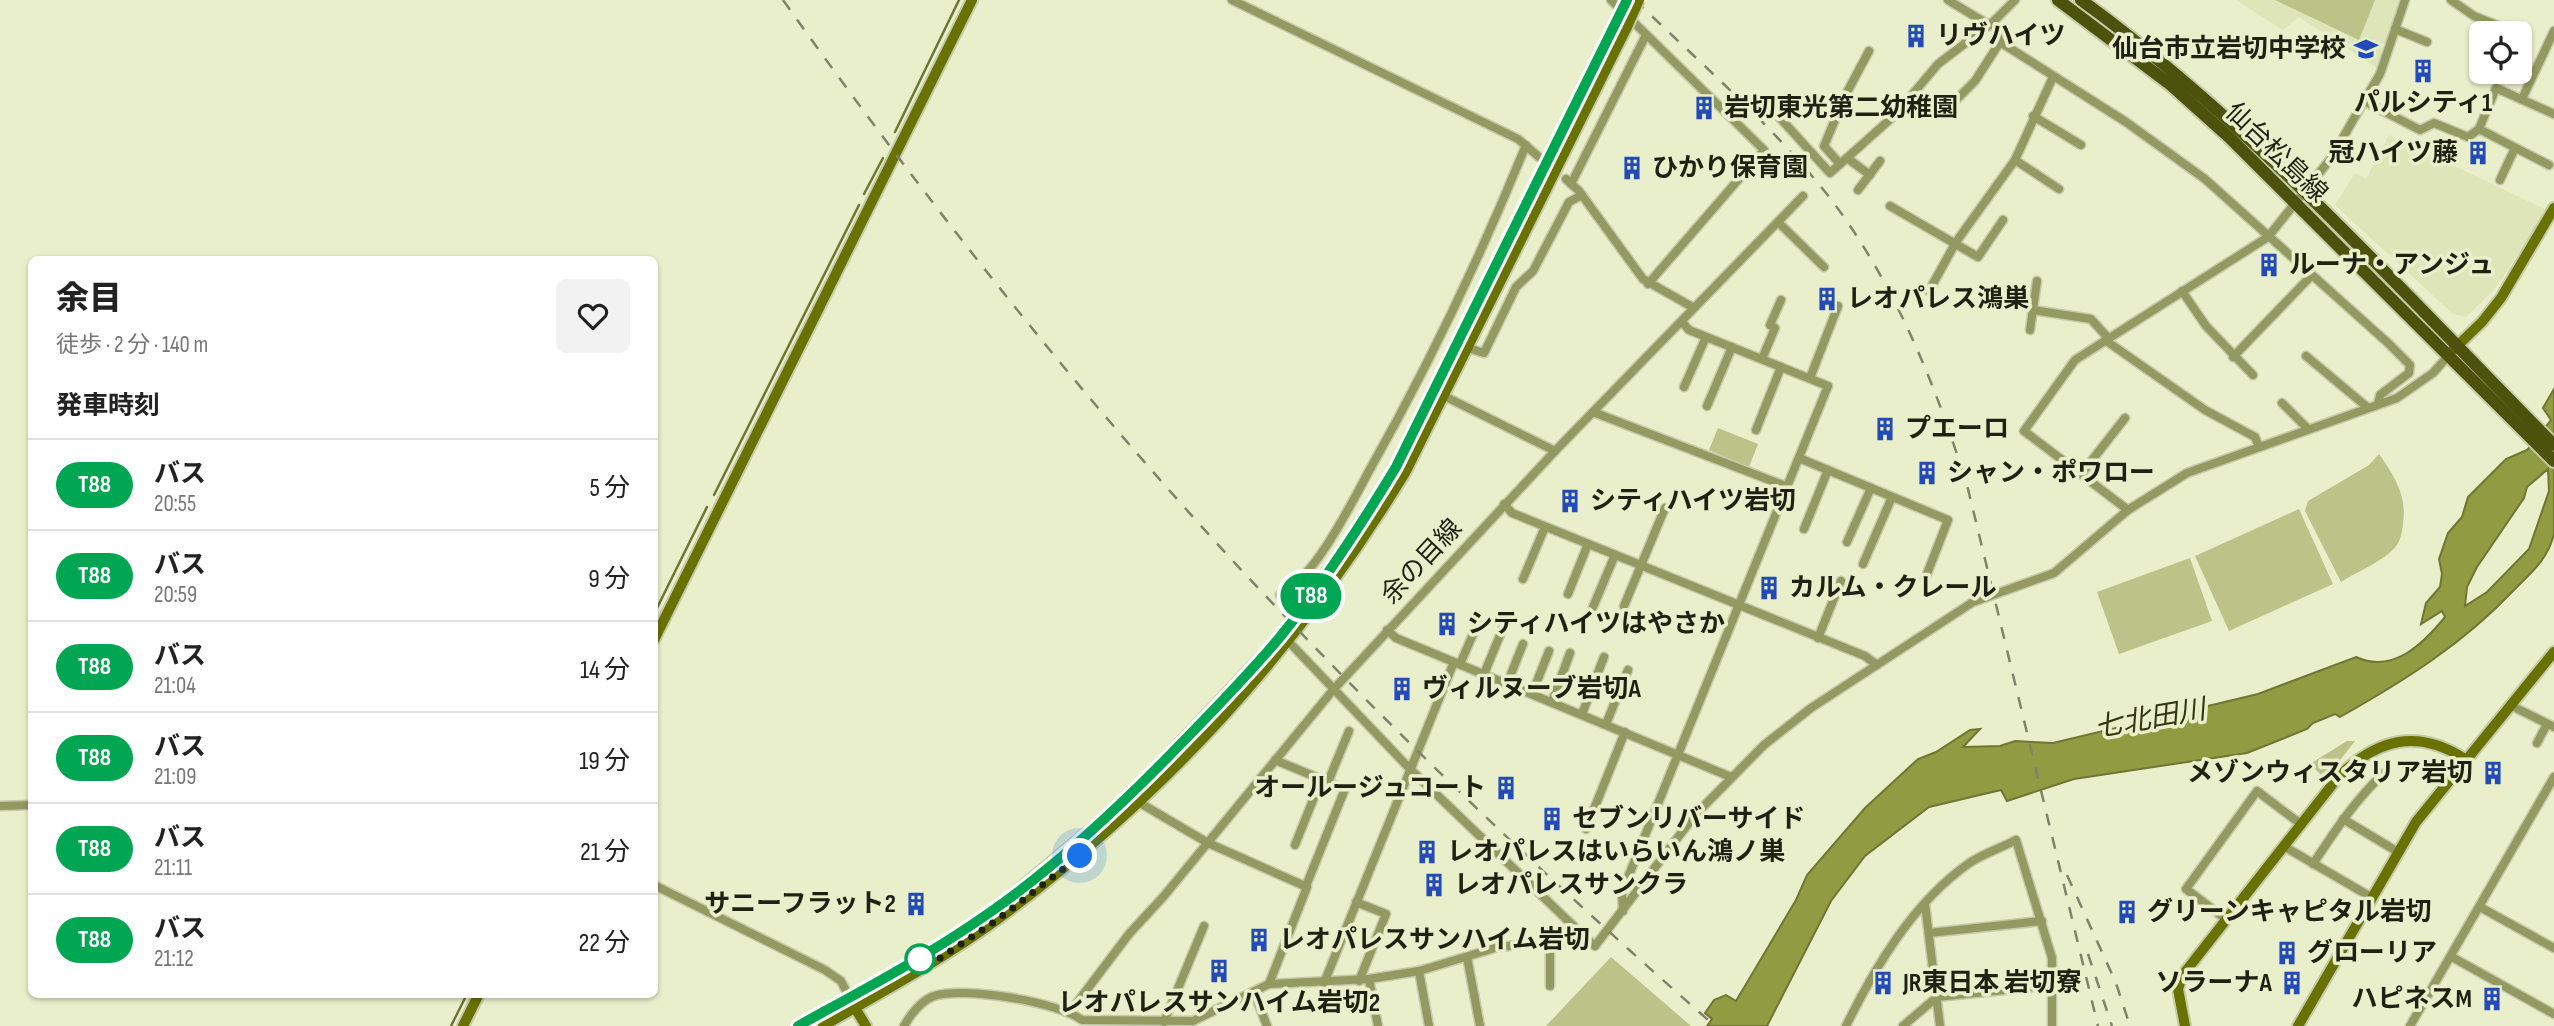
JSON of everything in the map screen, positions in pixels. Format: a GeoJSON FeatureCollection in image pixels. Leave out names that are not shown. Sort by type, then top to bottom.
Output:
{"type":"FeatureCollection","features":[{"type":"Feature","properties":{"kind":"main road"},"geometry":{"type":"LineString","coordinates":[[658,632],[972,0]]}},
{"type":"Feature","properties":{"kind":"main road"},"geometry":{"type":"LineString","coordinates":[[798,1026],[853,1003],[928,966],[997,920],[1080,856],[1140,803],[1238,703],[1289,642],[1370,530],[1405,473],[1468,348],[1622,24],[1627,0]]}},
{"type":"Feature","properties":{"kind":"main road"},"geometry":{"type":"LineString","coordinates":[[823,1026],[853,1003],[992,912],[1069,850],[1128,799],[1243,680],[1282,635],[1361,524],[1396,467],[1622,24],[1639,0]]}},
{"type":"Feature","properties":{"kind":"main road","name":"仙台松島線"},"geometry":{"type":"LineString","coordinates":[[2058,0],[2171,85],[2300,198]]}},
{"type":"Feature","properties":{"kind":"main road","name":"仙台松島線"},"geometry":{"type":"LineString","coordinates":[[2081,0],[2193,88],[2457,356]]}},
{"type":"Feature","properties":{"kind":"main road"},"geometry":{"type":"LineString","coordinates":[[2457,356],[2501,298],[2554,208]]}},
{"type":"Feature","properties":{"kind":"main road"},"geometry":{"type":"LineString","coordinates":[[2457,356],[2554,445]]}},
{"type":"Feature","properties":{"kind":"main road"},"geometry":{"type":"LineString","coordinates":[[2457,356],[2554,461]]}},
{"type":"Feature","properties":{"kind":"main road"},"geometry":{"type":"LineString","coordinates":[[2298,1026],[2416,822],[2554,652]]}},
{"type":"Feature","properties":{"kind":"main road"},"geometry":{"type":"LineString","coordinates":[[2185,1026],[2178,989],[2182,975],[2339,776],[2358,758],[2382,744],[2410,741],[2437,744],[2465,759]]}},
{"type":"Feature","properties":{"kind":"main road"},"geometry":{"type":"LineString","coordinates":[[463,1026],[477,998]]}},
{"type":"Feature","properties":{"kind":"main road"},"geometry":{"type":"LineString","coordinates":[[853,1003],[866,1026]]}},
{"type":"Feature","properties":{"kind":"street"},"geometry":{"type":"LineString","coordinates":[[1231,0],[1526,145],[1539,157]]}},
{"type":"Feature","properties":{"kind":"street"},"geometry":{"type":"LineString","coordinates":[[1611,0],[1764,150],[1648,284]]}},
{"type":"Feature","properties":{"kind":"street"},"geometry":{"type":"LineString","coordinates":[[1948,0],[1991,24],[2000,42],[2168,151],[2410,365],[2409,373],[2379,395],[2378,404]]}},
{"type":"Feature","properties":{"kind":"street"},"geometry":{"type":"LineString","coordinates":[[1780,118],[1830,173],[1896,114],[1938,64],[1991,24],[2015,0]]}},
{"type":"Feature","properties":{"kind":"street"},"geometry":{"type":"LineString","coordinates":[[2128,510],[2024,431],[2069,367],[2106,339],[2268,237],[2332,157],[2379,74],[2405,0]]}},
{"type":"Feature","properties":{"kind":"street"},"geometry":{"type":"LineString","coordinates":[[2451,0],[2486,21]]}},
{"type":"Feature","properties":{"kind":"street"},"geometry":{"type":"LineString","coordinates":[[2395,29],[2427,42]]}},
{"type":"Feature","properties":{"kind":"street"},"geometry":{"type":"LineString","coordinates":[[2522,99],[2554,31]]}},
{"type":"Feature","properties":{"kind":"street"},"geometry":{"type":"LineString","coordinates":[[1646,35],[1569,181],[1648,284],[1694,308]]}},
{"type":"Feature","properties":{"kind":"street"},"geometry":{"type":"LineString","coordinates":[[1942,114],[1975,81],[2000,42]]}},
{"type":"Feature","properties":{"kind":"street"},"geometry":{"type":"LineString","coordinates":[[1870,51],[1845,96],[1824,146],[1870,175]]}},
{"type":"Feature","properties":{"kind":"street"},"geometry":{"type":"LineString","coordinates":[[1929,290],[1956,242],[2015,160],[2033,116],[2053,78]]}},
{"type":"Feature","properties":{"kind":"street"},"geometry":{"type":"LineString","coordinates":[[2364,101],[2420,130],[2434,123],[2468,137],[2479,130],[2496,88],[2554,114]]}},
{"type":"Feature","properties":{"kind":"street"},"geometry":{"type":"LineString","coordinates":[[2033,116],[2081,145]]}},
{"type":"Feature","properties":{"kind":"street"},"geometry":{"type":"LineString","coordinates":[[2479,130],[2549,165]]}},
{"type":"Feature","properties":{"kind":"street"},"geometry":{"type":"LineString","coordinates":[[1280,595],[1287,585],[1304,575],[1348,510],[1397,422],[1463,295],[1526,145]]}},
{"type":"Feature","properties":{"kind":"street"},"geometry":{"type":"LineString","coordinates":[[2500,180],[2515,148]]}},
{"type":"Feature","properties":{"kind":"street"},"geometry":{"type":"LineString","coordinates":[[2015,160],[2058,189]]}},
{"type":"Feature","properties":{"kind":"street"},"geometry":{"type":"LineString","coordinates":[[1858,190],[1880,161]]}},
{"type":"Feature","properties":{"kind":"street"},"geometry":{"type":"LineString","coordinates":[[1468,348],[1484,353],[1516,287],[1533,271],[1569,202],[1582,195]]}},
{"type":"Feature","properties":{"kind":"street","name":"余の目線"},"geometry":{"type":"LineString","coordinates":[[1076,1018],[1129,934],[1208,843],[1333,690],[1391,633],[1508,508],[1555,451],[1598,414],[1684,325],[1694,308],[1803,196]]}},
{"type":"Feature","properties":{"kind":"street"},"geometry":{"type":"LineString","coordinates":[[1890,206],[1978,257],[2003,220]]}},
{"type":"Feature","properties":{"kind":"street"},"geometry":{"type":"LineString","coordinates":[[1778,222],[1824,267]]}},
{"type":"Feature","properties":{"kind":"street"},"geometry":{"type":"LineString","coordinates":[[2233,357],[2311,276]]}},
{"type":"Feature","properties":{"kind":"street"},"geometry":{"type":"LineString","coordinates":[[2029,330],[2037,281]]}},
{"type":"Feature","properties":{"kind":"street"},"geometry":{"type":"LineString","coordinates":[[2182,291],[2206,326],[2253,375]]}},
{"type":"Feature","properties":{"kind":"street"},"geometry":{"type":"LineString","coordinates":[[1762,359],[1775,328],[1770,325],[1781,300]]}},
{"type":"Feature","properties":{"kind":"street"},"geometry":{"type":"LineString","coordinates":[[1810,379],[1838,306]]}},
{"type":"Feature","properties":{"kind":"street"},"geometry":{"type":"LineString","coordinates":[[2033,310],[2091,319],[2106,339],[2195,404],[2255,437],[2259,447]]}},
{"type":"Feature","properties":{"kind":"street"},"geometry":{"type":"LineString","coordinates":[[1623,911],[1622,892],[1828,386],[1706,337],[1684,325]]}},
{"type":"Feature","properties":{"kind":"street"},"geometry":{"type":"LineString","coordinates":[[1684,387],[1706,337]]}},
{"type":"Feature","properties":{"kind":"street"},"geometry":{"type":"LineString","coordinates":[[1707,406],[1732,347]]}},
{"type":"Feature","properties":{"kind":"street"},"geometry":{"type":"LineString","coordinates":[[2306,356],[2367,407]]}},
{"type":"Feature","properties":{"kind":"street"},"geometry":{"type":"LineString","coordinates":[[1289,642],[1410,769],[1595,946],[1695,815],[1731,777],[1811,708],[1973,602],[2021,582],[2053,573],[2128,510],[2187,473],[2378,404],[2413,388],[2457,356]]}},
{"type":"Feature","properties":{"kind":"street"},"geometry":{"type":"LineString","coordinates":[[1756,430],[1781,367]]}},
{"type":"Feature","properties":{"kind":"street"},"geometry":{"type":"LineString","coordinates":[[1444,396],[1555,451]]}},
{"type":"Feature","properties":{"kind":"street"},"geometry":{"type":"LineString","coordinates":[[2282,403],[2308,429]]}},
{"type":"Feature","properties":{"kind":"street"},"geometry":{"type":"LineString","coordinates":[[1598,414],[1787,486]]}},
{"type":"Feature","properties":{"kind":"street"},"geometry":{"type":"LineString","coordinates":[[2082,473],[2125,418]]}},
{"type":"Feature","properties":{"kind":"street"},"geometry":{"type":"LineString","coordinates":[[1799,458],[1948,520],[1925,579]]}},
{"type":"Feature","properties":{"kind":"street"},"geometry":{"type":"LineString","coordinates":[[1804,529],[1828,470]]}},
{"type":"Feature","properties":{"kind":"street"},"geometry":{"type":"LineString","coordinates":[[1847,542],[1871,488]]}},
{"type":"Feature","properties":{"kind":"street"},"geometry":{"type":"LineString","coordinates":[[1863,564],[1892,497]]}},
{"type":"Feature","properties":{"kind":"street"},"geometry":{"type":"LineString","coordinates":[[1508,508],[1545,527],[1865,656],[1877,665]]}},
{"type":"Feature","properties":{"kind":"street"},"geometry":{"type":"LineString","coordinates":[[1624,607],[1665,508]]}},
{"type":"Feature","properties":{"kind":"street"},"geometry":{"type":"LineString","coordinates":[[1523,579],[1545,527]]}},
{"type":"Feature","properties":{"kind":"street"},"geometry":{"type":"LineString","coordinates":[[1568,594],[1588,544]]}},
{"type":"Feature","properties":{"kind":"street"},"geometry":{"type":"LineString","coordinates":[[1593,607],[1615,555]]}},
{"type":"Feature","properties":{"kind":"street"},"geometry":{"type":"LineString","coordinates":[[1818,638],[1841,581]]}},
{"type":"Feature","properties":{"kind":"street"},"geometry":{"type":"LineString","coordinates":[[1324,982],[1410,769],[1457,663],[1478,623]]}},
{"type":"Feature","properties":{"kind":"street"},"geometry":{"type":"LineString","coordinates":[[1484,674],[1503,628]]}},
{"type":"Feature","properties":{"kind":"street"},"geometry":{"type":"LineString","coordinates":[[1391,633],[1731,777]]}},
{"type":"Feature","properties":{"kind":"street"},"geometry":{"type":"LineString","coordinates":[[1507,684],[1523,644]]}},
{"type":"Feature","properties":{"kind":"street"},"geometry":{"type":"LineString","coordinates":[[1532,694],[1549,651]]}},
{"type":"Feature","properties":{"kind":"street"},"geometry":{"type":"LineString","coordinates":[[1552,702],[1570,653]]}},
{"type":"Feature","properties":{"kind":"street"},"geometry":{"type":"LineString","coordinates":[[1582,715],[1604,657]]}},
{"type":"Feature","properties":{"kind":"street"},"geometry":{"type":"LineString","coordinates":[[1606,724],[1628,670]]}},
{"type":"Feature","properties":{"kind":"street"},"geometry":{"type":"LineString","coordinates":[[2510,705],[2550,726],[2537,743]]}},
{"type":"Feature","properties":{"kind":"street"},"geometry":{"type":"LineString","coordinates":[[1296,845],[1349,731]]}},
{"type":"Feature","properties":{"kind":"street"},"geometry":{"type":"LineString","coordinates":[[1586,828],[1625,732]]}},
{"type":"Feature","properties":{"kind":"street"},"geometry":{"type":"LineString","coordinates":[[1269,984],[1345,789],[1275,760]]}},
{"type":"Feature","properties":{"kind":"street"},"geometry":{"type":"LineString","coordinates":[[2313,864],[2363,793],[2384,773]]}},
{"type":"Feature","properties":{"kind":"street"},"geometry":{"type":"LineString","coordinates":[[2410,1026],[2554,776]]}},
{"type":"Feature","properties":{"kind":"street"},"geometry":{"type":"LineString","coordinates":[[2227,920],[2186,889],[2257,791],[2302,825]]}},
{"type":"Feature","properties":{"kind":"street"},"geometry":{"type":"LineString","coordinates":[[1140,803],[1208,843],[1306,886]]}},
{"type":"Feature","properties":{"kind":"street"},"geometry":{"type":"LineString","coordinates":[[0,806],[28,805]]}},
{"type":"Feature","properties":{"kind":"street"},"geometry":{"type":"LineString","coordinates":[[2343,819],[2399,852]]}},
{"type":"Feature","properties":{"kind":"street"},"geometry":{"type":"LineString","coordinates":[[1846,1026],[1894,941],[1925,904],[1968,863],[2017,840],[2052,958],[2052,1026]]}},
{"type":"Feature","properties":{"kind":"street"},"geometry":{"type":"LineString","coordinates":[[2285,847],[2371,897]]}},
{"type":"Feature","properties":{"kind":"street"},"geometry":{"type":"LineString","coordinates":[[658,887],[825,970],[841,981],[853,1003]]}},
{"type":"Feature","properties":{"kind":"street"},"geometry":{"type":"LineString","coordinates":[[1356,902],[1386,915],[1360,981]]}},
{"type":"Feature","properties":{"kind":"street"},"geometry":{"type":"LineString","coordinates":[[1925,904],[1940,1026]]}},
{"type":"Feature","properties":{"kind":"street"},"geometry":{"type":"LineString","coordinates":[[2480,907],[2554,948]]}},
{"type":"Feature","properties":{"kind":"street"},"geometry":{"type":"LineString","coordinates":[[1929,933],[2042,921]]}},
{"type":"Feature","properties":{"kind":"street"},"geometry":{"type":"LineString","coordinates":[[1164,1022],[1204,926]]}},
{"type":"Feature","properties":{"kind":"street"},"geometry":{"type":"LineString","coordinates":[[904,1026],[923,1003],[946,993],[1009,999],[1076,1018],[1150,1024],[1193,1021],[1207,1017],[1269,984],[1360,981],[1419,971],[1497,947],[1587,939]]}},
{"type":"Feature","properties":{"kind":"street"},"geometry":{"type":"LineString","coordinates":[[1550,943],[1550,986]]}},
{"type":"Feature","properties":{"kind":"street"},"geometry":{"type":"LineString","coordinates":[[1467,957],[1480,1026]]}},
{"type":"Feature","properties":{"kind":"street"},"geometry":{"type":"LineString","coordinates":[[2452,957],[2554,1014]]}},
{"type":"Feature","properties":{"kind":"street"},"geometry":{"type":"LineString","coordinates":[[1419,971],[1429,1026]]}},
{"type":"Feature","properties":{"kind":"street"},"geometry":{"type":"LineString","coordinates":[[1369,979],[1378,1026]]}},
{"type":"Feature","properties":{"kind":"street"},"geometry":{"type":"LineString","coordinates":[[1903,1026],[1937,997],[2052,985]]}},
{"type":"Feature","properties":{"kind":"street"},"geometry":{"type":"LineString","coordinates":[[1254,992],[1267,1026]]}},
{"type":"Feature","properties":{"kind":"shaded area","name":"仙台市立岩切中学校"},"geometry":{"type":"Polygon","coordinates":[[[2236,0],[2401,0],[2377,68],[2299,17],[2283,30],[2236,0]]]}},
{"type":"Feature","properties":{"kind":"shaded area"},"geometry":{"type":"Polygon","coordinates":[[[2275,0],[2375,0],[2359,40],[2275,0]]]}},
{"type":"Feature","properties":{"kind":"shaded area"},"geometry":{"type":"Polygon","coordinates":[[[2389,135],[2547,210],[2495,289],[2466,317],[2453,314],[2335,205],[2355,173],[2366,179],[2389,135]]]}},
{"type":"Feature","properties":{"kind":"shaded area"},"geometry":{"type":"Polygon","coordinates":[[[2554,389],[2554,534],[2551,543],[2533,571],[2495,609],[2453,644],[2387,690],[2340,717],[2335,714],[2313,723],[2307,729],[2247,753],[2074,779],[2007,801],[2001,790],[1929,807],[1865,856],[1831,901],[1767,1026],[1707,1026],[1712,1019],[1705,1013],[1714,1000],[1726,995],[1736,1001],[1796,900],[1807,875],[1865,808],[1918,759],[1936,752],[1970,730],[1980,729],[1963,747],[2000,746],[2015,741],[2053,743],[2258,694],[2356,657],[2382,662],[2395,659],[2417,646],[2445,617],[2442,611],[2421,624],[2426,603],[2440,587],[2442,574],[2439,559],[2448,533],[2462,517],[2468,497],[2506,459],[2527,450],[2551,420],[2543,408],[2554,389]],[[2548,469],[2527,487],[2524,498],[2477,567],[2467,587],[2465,606],[2487,592],[2529,549],[2549,491],[2548,469]]]}},
{"type":"Feature","properties":{"kind":"shaded area"},"geometry":{"type":"Polygon","coordinates":[[[1718,428],[1758,444],[1749,467],[1709,450],[1718,428]]]}},
{"type":"Feature","properties":{"kind":"shaded area"},"geometry":{"type":"Polygon","coordinates":[[[2379,454],[2395,479],[2401,495],[2404,514],[2400,538],[2386,556],[2341,582],[2305,511],[2308,501],[2369,465],[2379,454]]]}},
{"type":"Feature","properties":{"kind":"shaded area"},"geometry":{"type":"Polygon","coordinates":[[[2299,509],[2333,584],[2229,631],[2195,556],[2299,509]]]}},
{"type":"Feature","properties":{"kind":"shaded area"},"geometry":{"type":"Polygon","coordinates":[[[2190,558],[2212,621],[2119,654],[2097,592],[2190,558]]]}},
{"type":"Feature","properties":{"kind":"shaded area"},"geometry":{"type":"Polygon","coordinates":[[[2347,741],[2355,741],[2325,779],[2310,764],[2347,741]]]}},
{"type":"Feature","properties":{"kind":"shaded area"},"geometry":{"type":"Polygon","coordinates":[[[1611,957],[1691,1026],[1546,1026],[1611,957]]]}},
{"type":"Feature","properties":{"kind":"waterway"},"geometry":{"type":"LineString","coordinates":[[895,132],[959,0]]}},
{"type":"Feature","properties":{"kind":"waterway"},"geometry":{"type":"LineString","coordinates":[[864,194],[883,158]]}},
{"type":"Feature","properties":{"kind":"waterway"},"geometry":{"type":"LineString","coordinates":[[714,495],[859,205]]}},
{"type":"Feature","properties":{"kind":"waterway"},"geometry":{"type":"LineString","coordinates":[[658,606],[707,507]]}},
{"type":"Feature","properties":{"kind":"waterway"},"geometry":{"type":"LineString","coordinates":[[451,1026],[465,998]]}},
{"type":"Feature","properties":{"kind":"railway"},"geometry":{"type":"LineString","coordinates":[[783,0],[889,145],[999,288],[1114,427],[1233,561],[1290,622],[1468,800],[1715,1026]]}},
{"type":"Feature","properties":{"kind":"railway"},"geometry":{"type":"LineString","coordinates":[[1635,0],[1782,142],[1826,193],[1872,261],[1910,335],[1942,412],[1968,489],[2098,1026]]}},
{"type":"Feature","properties":{"kind":"railway"},"geometry":{"type":"LineString","coordinates":[[2067,875],[2116,983],[2130,1026]]}},
{"type":"Feature","properties":{"kind":"railway"},"geometry":{"type":"LineString","coordinates":[[2088,954],[2112,1026]]}},
{"type":"Feature","properties":{"kind":"bus line","name":"T88"},"geometry":{"type":"LineString","coordinates":[[798,1026],[922,958],[992,912],[1069,850],[1128,799],[1243,680],[1282,635],[1361,524],[1396,467],[1627,0]]}},
{"type":"Feature","properties":{"kind":"place","name":"リヴハイツ"},"geometry":{"type":"Point","coordinates":[1916,36]}},
{"type":"Feature","properties":{"kind":"place","name":"仙台市立岩切中学校"},"geometry":{"type":"Point","coordinates":[2366,49]}},
{"type":"Feature","properties":{"kind":"place","name":"パルシティ1"},"geometry":{"type":"Point","coordinates":[2423,71]}},
{"type":"Feature","properties":{"kind":"place","name":"岩切東光第二幼稚園"},"geometry":{"type":"Point","coordinates":[1704,108]}},
{"type":"Feature","properties":{"kind":"place","name":"冠ハイツ藤"},"geometry":{"type":"Point","coordinates":[2478,153]}},
{"type":"Feature","properties":{"kind":"place","name":"ひかり保育園"},"geometry":{"type":"Point","coordinates":[1632,168]}},
{"type":"Feature","properties":{"kind":"place","name":"ルーナ・アンジュ"},"geometry":{"type":"Point","coordinates":[2269,265]}},
{"type":"Feature","properties":{"kind":"place","name":"レオパレス鴻巣"},"geometry":{"type":"Point","coordinates":[1827,299]}},
{"type":"Feature","properties":{"kind":"place","name":"プエーロ"},"geometry":{"type":"Point","coordinates":[1885,429]}},
{"type":"Feature","properties":{"kind":"place","name":"シャン・ポワロー"},"geometry":{"type":"Point","coordinates":[1927,473]}},
{"type":"Feature","properties":{"kind":"place","name":"シティハイツ岩切"},"geometry":{"type":"Point","coordinates":[1570,501]}},
{"type":"Feature","properties":{"kind":"place","name":"カルム・クレール"},"geometry":{"type":"Point","coordinates":[1769,588]}},
{"type":"Feature","properties":{"kind":"place","name":"シティハイツはやさか"},"geometry":{"type":"Point","coordinates":[1447,624]}},
{"type":"Feature","properties":{"kind":"place","name":"ヴィルヌーブ岩切A"},"geometry":{"type":"Point","coordinates":[1402,689]}},
{"type":"Feature","properties":{"kind":"place","name":"メゾンウィスタリア岩切"},"geometry":{"type":"Point","coordinates":[2493,773]}},
{"type":"Feature","properties":{"kind":"place","name":"オールージュコート"},"geometry":{"type":"Point","coordinates":[1506,788]}},
{"type":"Feature","properties":{"kind":"place","name":"セブンリバーサイド"},"geometry":{"type":"Point","coordinates":[1552,819]}},
{"type":"Feature","properties":{"kind":"place","name":"レオパレスはいらいん鴻ノ巣"},"geometry":{"type":"Point","coordinates":[1427,852]}},
{"type":"Feature","properties":{"kind":"place","name":"レオパレスサンクラ"},"geometry":{"type":"Point","coordinates":[1434,885]}},
{"type":"Feature","properties":{"kind":"place","name":"サニーフラット2"},"geometry":{"type":"Point","coordinates":[916,904]}},
{"type":"Feature","properties":{"kind":"place","name":"グリーンキャピタル岩切"},"geometry":{"type":"Point","coordinates":[2127,912]}},
{"type":"Feature","properties":{"kind":"place","name":"レオパレスサンハイム岩切"},"geometry":{"type":"Point","coordinates":[1259,940]}},
{"type":"Feature","properties":{"kind":"place","name":"グローリア"},"geometry":{"type":"Point","coordinates":[2287,953]}},
{"type":"Feature","properties":{"kind":"place","name":"レオパレスサンハイム岩切2"},"geometry":{"type":"Point","coordinates":[1219,971]}},
{"type":"Feature","properties":{"kind":"place","name":"JR東日本 岩切寮"},"geometry":{"type":"Point","coordinates":[1883,983]}},
{"type":"Feature","properties":{"kind":"place","name":"ソラーナA"},"geometry":{"type":"Point","coordinates":[2292,983]}},
{"type":"Feature","properties":{"kind":"place","name":"ハピネスM"},"geometry":{"type":"Point","coordinates":[2492,999]}},
{"type":"Feature","properties":{"kind":"route"},"geometry":{"type":"LineString","coordinates":[[920,959],[928,966],[997,920],[1080,856]]}},
{"type":"Feature","properties":{"kind":"water label","name":"七北田川"},"geometry":{"type":"Point","coordinates":[2150,719]}}]}
